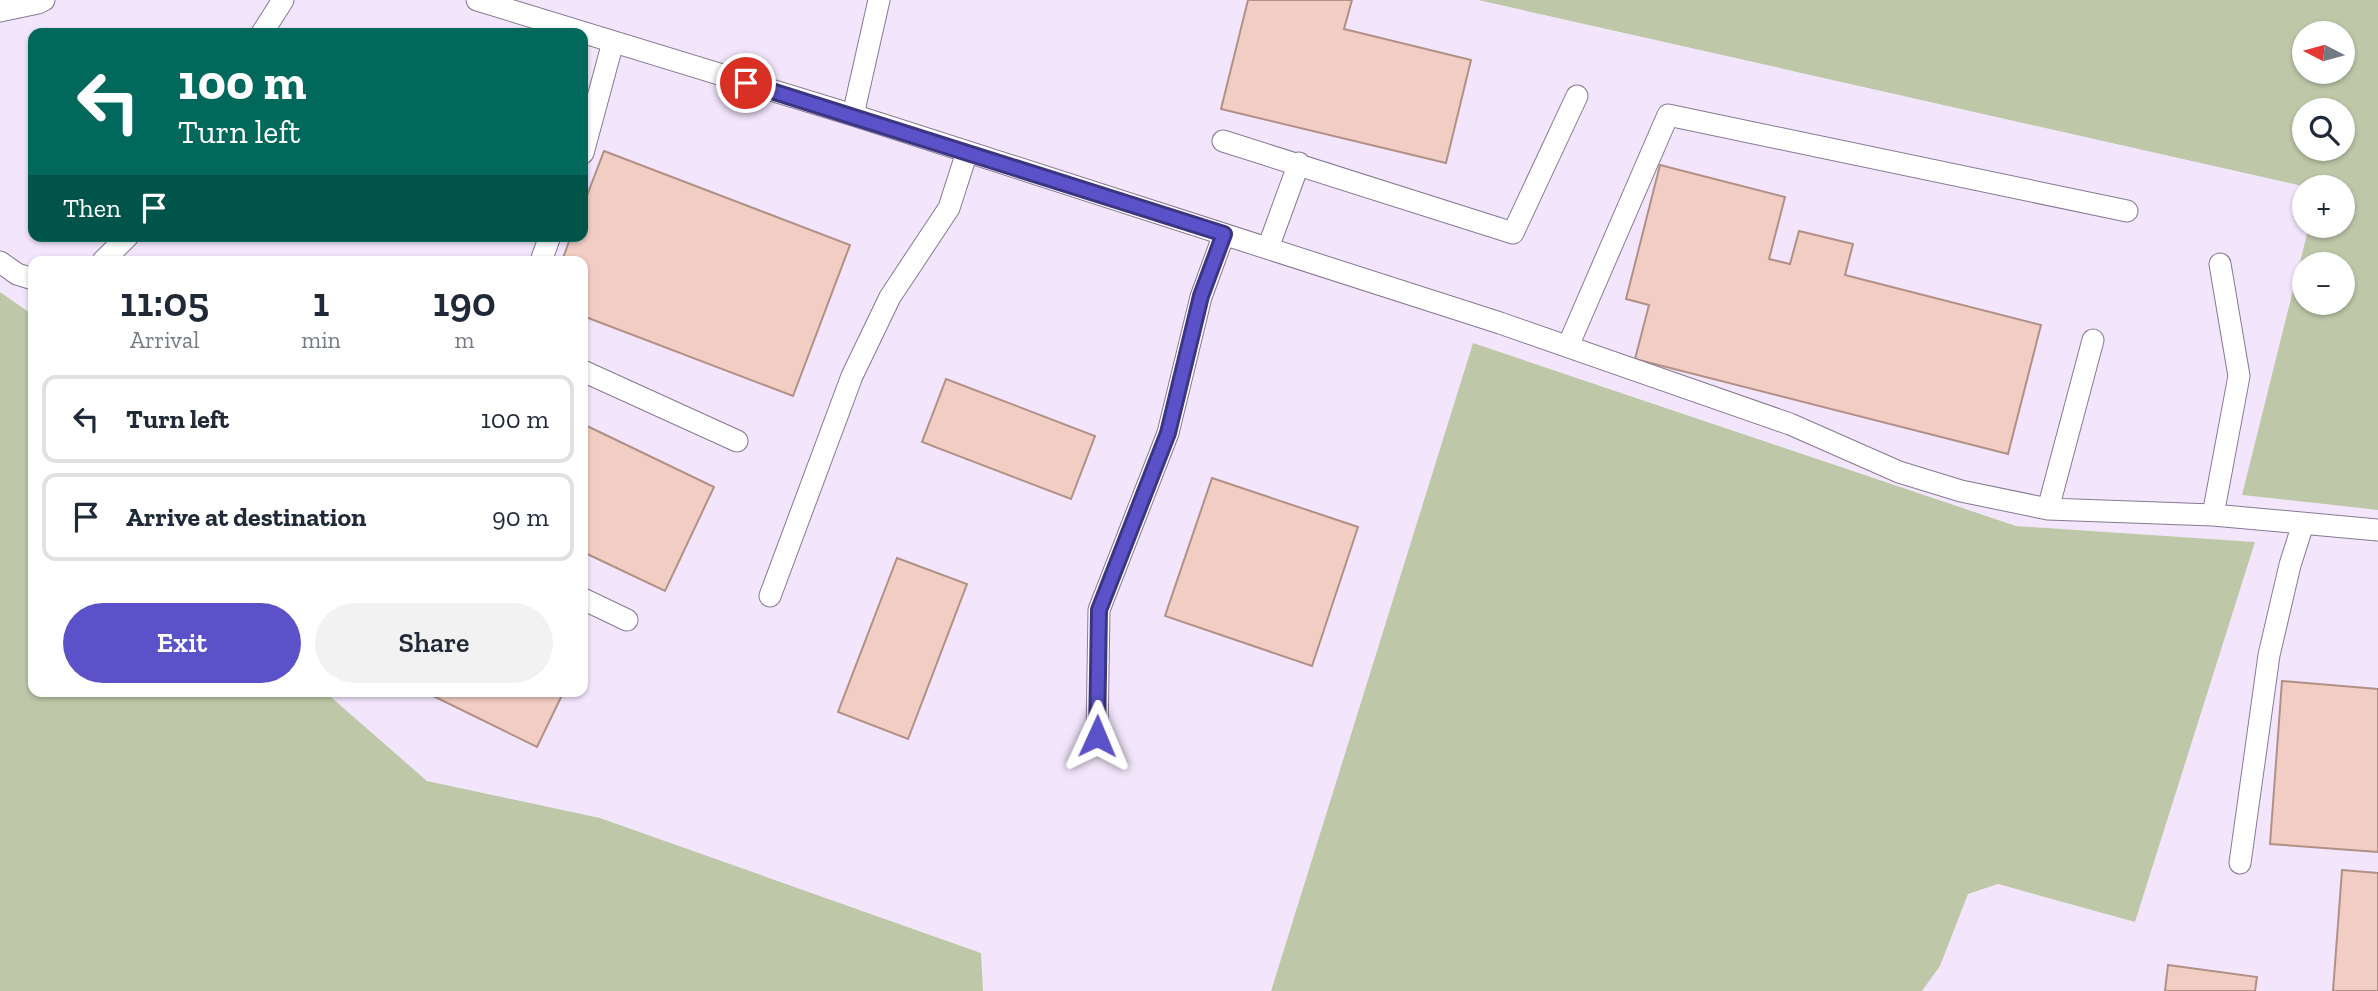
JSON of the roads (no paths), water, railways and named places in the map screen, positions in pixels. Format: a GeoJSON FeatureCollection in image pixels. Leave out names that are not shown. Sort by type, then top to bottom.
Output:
{"type":"FeatureCollection","features":[{"type":"Feature","properties":{"kind":"lane"},"geometry":{"type":"LineString","coordinates":[[0,11],[38,4],[44,0]]}},
{"type":"Feature","properties":{"kind":"lane"},"geometry":{"type":"LineString","coordinates":[[265,28],[283,0]]}},
{"type":"Feature","properties":{"kind":"lane"},"geometry":{"type":"LineString","coordinates":[[477,0],[568,28]]}},
{"type":"Feature","properties":{"kind":"lane"},"geometry":{"type":"LineString","coordinates":[[853,115],[879,0]]}},
{"type":"Feature","properties":{"kind":"lane"},"geometry":{"type":"LineString","coordinates":[[588,34],[853,115],[1568,346],[1790,424],[1899,472],[1961,491],[2048,509],[2213,515],[2378,530]]}},
{"type":"Feature","properties":{"kind":"lane"},"geometry":{"type":"LineString","coordinates":[[588,134],[613,42]]}},
{"type":"Feature","properties":{"kind":"lane"},"geometry":{"type":"LineString","coordinates":[[1223,141],[1513,233],[1577,96]]}},
{"type":"Feature","properties":{"kind":"lane"},"geometry":{"type":"LineString","coordinates":[[1568,346],[1668,115],[2127,211]]}},
{"type":"Feature","properties":{"kind":"lane"},"geometry":{"type":"LineString","coordinates":[[769,596],[852,376],[890,297],[949,208],[967,152]]}},
{"type":"Feature","properties":{"kind":"lane"},"geometry":{"type":"LineString","coordinates":[[1268,248],[1299,163]]}},
{"type":"Feature","properties":{"kind":"lane"},"geometry":{"type":"LineString","coordinates":[[1097,736],[1099,610],[1168,433],[1201,296],[1224,234]]}},
{"type":"Feature","properties":{"kind":"lane"},"geometry":{"type":"LineString","coordinates":[[108,256],[122,242]]}},
{"type":"Feature","properties":{"kind":"lane"},"geometry":{"type":"LineString","coordinates":[[0,262],[17,274],[28,277]]}},
{"type":"Feature","properties":{"kind":"lane"},"geometry":{"type":"LineString","coordinates":[[2213,515],[2239,376],[2220,264]]}},
{"type":"Feature","properties":{"kind":"lane"},"geometry":{"type":"LineString","coordinates":[[2048,509],[2093,340]]}},
{"type":"Feature","properties":{"kind":"lane"},"geometry":{"type":"LineString","coordinates":[[588,373],[737,441]]}},
{"type":"Feature","properties":{"kind":"lane"},"geometry":{"type":"LineString","coordinates":[[2240,863],[2269,655],[2303,524]]}},
{"type":"Feature","properties":{"kind":"lane"},"geometry":{"type":"LineString","coordinates":[[588,601],[627,620]]}}]}
